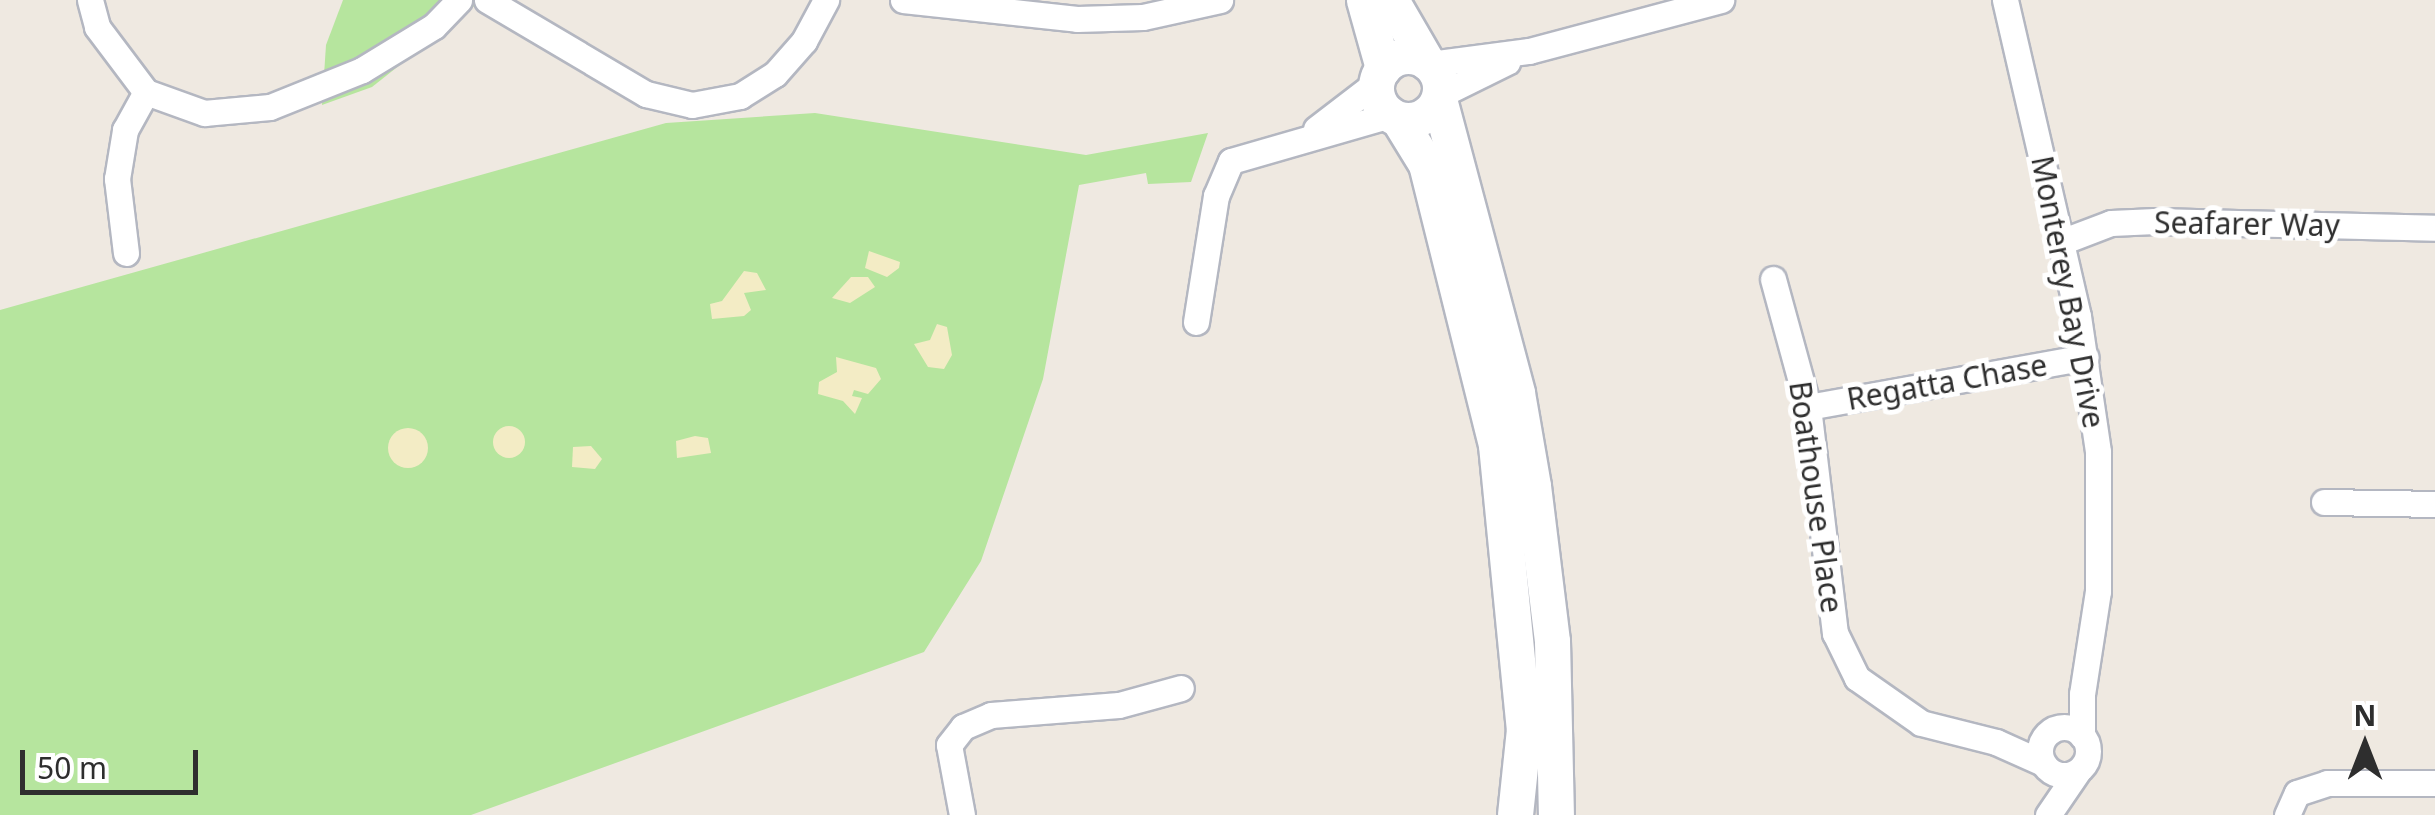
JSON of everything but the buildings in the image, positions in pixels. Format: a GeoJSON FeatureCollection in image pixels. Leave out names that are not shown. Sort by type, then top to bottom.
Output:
{"type":"FeatureCollection","features":[{"type":"Feature","properties":{"kind":"street"},"geometry":{"type":"LineString","coordinates":[[90,0],[97,27],[146,92],[204,113],[270,108],[362,70],[434,26],[459,0]]}},
{"type":"Feature","properties":{"kind":"street"},"geometry":{"type":"LineString","coordinates":[[488,0],[646,94],[692,105],[740,96],[775,74],[804,41],[826,0]]}},
{"type":"Feature","properties":{"kind":"street"},"geometry":{"type":"LineString","coordinates":[[903,0],[1077,20],[1142,17],[1187,3],[1220,0]]}},
{"type":"Feature","properties":{"kind":"street"},"geometry":{"type":"LineString","coordinates":[[1364,0],[1387,97],[1426,164],[1496,444],[1524,728],[1515,815]]}},
{"type":"Feature","properties":{"kind":"street"},"geometry":{"type":"LineString","coordinates":[[1392,0],[1434,80],[1512,375],[1534,486],[1552,641],[1556,815]]}},
{"type":"Feature","properties":{"kind":"street"},"geometry":{"type":"LineString","coordinates":[[1434,80],[1530,50],[1722,0]]}},
{"type":"Feature","properties":{"kind":"street","name":"Monterey Bay Drive"},"geometry":{"type":"LineString","coordinates":[[2009,4],[2086,357],[2099,550],[2082,694],[2082,736]]}},
{"type":"Feature","properties":{"kind":"street"},"geometry":{"type":"LineString","coordinates":[[1196,322],[1216,196],[1231,162],[1304,138],[1387,97],[1399,57],[1434,80]]}},
{"type":"Feature","properties":{"kind":"street"},"geometry":{"type":"LineString","coordinates":[[1387,97],[1418,119],[1434,80]]}},
{"type":"Feature","properties":{"kind":"street"},"geometry":{"type":"LineString","coordinates":[[126,252],[117,179],[125,130],[146,92]]}},
{"type":"Feature","properties":{"kind":"street","name":"Seafarer Way"},"geometry":{"type":"LineString","coordinates":[[2061,242],[2111,223],[2435,228]]}},
{"type":"Feature","properties":{"kind":"street","name":"Boathouse Place"},"geometry":{"type":"LineString","coordinates":[[1773,278],[1808,407],[1835,633],[1857,678],[1921,723],[1996,742],[2045,767]]}},
{"type":"Feature","properties":{"kind":"street","name":"Regatta Chase"},"geometry":{"type":"LineString","coordinates":[[1808,407],[2086,357]]}},
{"type":"Feature","properties":{"kind":"street"},"geometry":{"type":"LineString","coordinates":[[2324,502],[2435,504]]}},
{"type":"Feature","properties":{"kind":"street"},"geometry":{"type":"LineString","coordinates":[[962,815],[949,745],[963,726],[991,715],[1119,705],[1181,688]]}},
{"type":"Feature","properties":{"kind":"street"},"geometry":{"type":"LineString","coordinates":[[2047,815],[2046,734],[2082,694]]}},
{"type":"Feature","properties":{"kind":"street"},"geometry":{"type":"LineString","coordinates":[[2046,734],[2070,728],[2082,736],[2088,752],[2047,815]]}},
{"type":"Feature","properties":{"kind":"street","name":"Boathouse Place"},"geometry":{"type":"LineString","coordinates":[[1996,742],[2046,734]]}},
{"type":"Feature","properties":{"kind":"street"},"geometry":{"type":"LineString","coordinates":[[2045,767],[2078,771]]}},
{"type":"Feature","properties":{"kind":"street"},"geometry":{"type":"LineString","coordinates":[[2287,815],[2297,793],[2327,784],[2435,783]]}},
{"type":"Feature","properties":{"kind":"green space"},"geometry":{"type":"Polygon","coordinates":[[[343,0],[482,0],[372,87],[322,105],[326,45],[343,0]]]}},
{"type":"Feature","properties":{"kind":"green space"},"geometry":{"type":"Polygon","coordinates":[[[815,113],[1086,155],[1208,133],[1191,182],[1148,184],[1146,173],[1079,185],[1043,379],[981,561],[924,652],[471,815],[0,815],[0,310],[666,123],[815,113]]]}},
{"type":"Feature","properties":{"kind":"sand"},"geometry":{"type":"Polygon","coordinates":[[[869,251],[900,262],[899,268],[887,277],[865,268],[869,251]]]}},
{"type":"Feature","properties":{"kind":"sand"},"geometry":{"type":"Polygon","coordinates":[[[744,271],[757,273],[766,290],[744,293],[751,310],[744,316],[712,319],[710,304],[722,301],[744,271]]]}},
{"type":"Feature","properties":{"kind":"sand"},"geometry":{"type":"Polygon","coordinates":[[[851,277],[868,277],[875,287],[850,303],[832,298],[851,277]]]}},
{"type":"Feature","properties":{"kind":"sand"},"geometry":{"type":"Polygon","coordinates":[[[937,324],[947,327],[952,355],[944,369],[928,367],[914,344],[930,340],[937,324]]]}},
{"type":"Feature","properties":{"kind":"sand"},"geometry":{"type":"Polygon","coordinates":[[[836,357],[876,368],[881,379],[868,394],[854,390],[852,396],[862,398],[855,414],[843,401],[818,394],[819,382],[837,372],[836,357]]]}},
{"type":"Feature","properties":{"kind":"sand"},"geometry":{"type":"Polygon","coordinates":[[[509,426],[520,431],[525,442],[520,453],[509,458],[498,453],[493,442],[498,431],[509,426]]]}},
{"type":"Feature","properties":{"kind":"sand"},"geometry":{"type":"Polygon","coordinates":[[[408,428],[422,434],[428,448],[422,462],[408,468],[394,462],[388,448],[394,434],[408,428]]]}},
{"type":"Feature","properties":{"kind":"sand"},"geometry":{"type":"Polygon","coordinates":[[[695,436],[708,438],[711,453],[677,458],[676,441],[695,436]]]}},
{"type":"Feature","properties":{"kind":"sand"},"geometry":{"type":"Polygon","coordinates":[[[591,446],[602,459],[595,469],[572,467],[573,447],[591,446]]]}}]}
